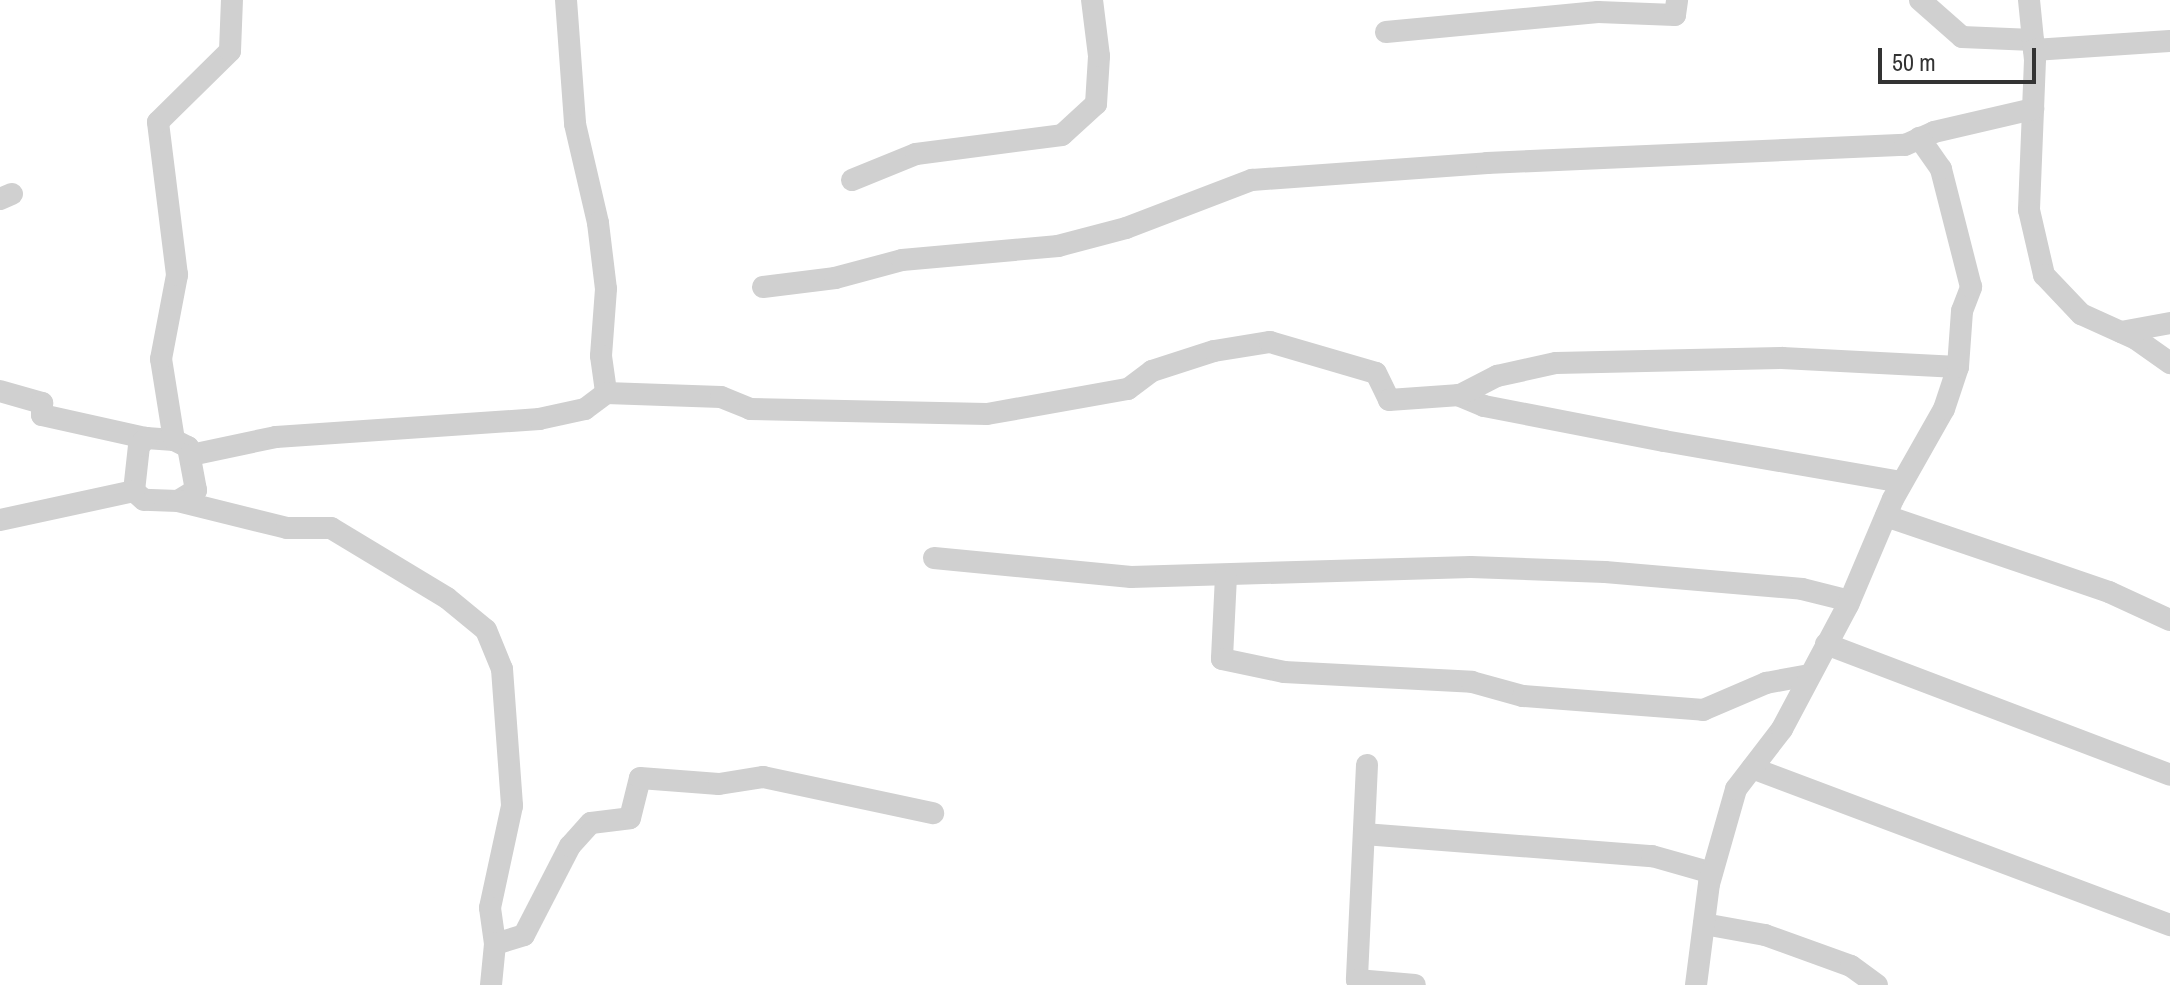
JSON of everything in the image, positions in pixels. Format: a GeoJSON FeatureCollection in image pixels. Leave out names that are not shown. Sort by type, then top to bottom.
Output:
{"type":"FeatureCollection","features":[{"type":"Feature","properties":{"kind":"street"},"geometry":{"type":"LineString","coordinates":[[178,501],[196,490],[161,359],[177,275],[158,122],[230,51],[232,0]]}},
{"type":"Feature","properties":{"kind":"street"},"geometry":{"type":"LineString","coordinates":[[566,0],[575,124],[598,223],[606,289],[601,356],[606,393]]}},
{"type":"Feature","properties":{"kind":"street"},"geometry":{"type":"LineString","coordinates":[[852,180],[916,154],[1062,135],[1096,104],[1099,56],[1092,0]]}},
{"type":"Feature","properties":{"kind":"street"},"geometry":{"type":"LineString","coordinates":[[1386,32],[1598,12],[1675,15],[1677,0]]}},
{"type":"Feature","properties":{"kind":"street"},"geometry":{"type":"LineString","coordinates":[[1920,0],[1962,37],[2034,45],[2170,41]]}},
{"type":"Feature","properties":{"kind":"street"},"geometry":{"type":"LineString","coordinates":[[2029,0],[2034,45],[2029,210],[2044,275],[2081,314],[2121,332],[2170,363]]}},
{"type":"Feature","properties":{"kind":"street"},"geometry":{"type":"LineString","coordinates":[[763,287],[835,278],[902,260],[1058,246],[1139,223],[1252,180],[1487,163],[1905,145],[1919,138],[2033,109]]}},
{"type":"Feature","properties":{"kind":"street"},"geometry":{"type":"LineString","coordinates":[[1696,985],[1712,873],[1722,825],[1736,789],[1782,729],[1850,601],[1901,482],[1944,409],[1958,367],[1962,311],[1971,287],[1941,169],[1919,138]]}},
{"type":"Feature","properties":{"kind":"street"},"geometry":{"type":"LineString","coordinates":[[2121,332],[2170,323]]}},
{"type":"Feature","properties":{"kind":"street"},"geometry":{"type":"LineString","coordinates":[[0,391],[42,403],[42,415],[183,447],[276,437],[539,419],[585,409],[606,393],[721,397],[750,409],[987,414],[1128,389],[1152,371],[1214,351],[1270,342],[1376,373],[1389,400],[1458,395],[1497,376],[1556,363],[1782,358],[1958,367]]}},
{"type":"Feature","properties":{"kind":"street"},"geometry":{"type":"LineString","coordinates":[[1458,395],[1484,406],[1901,482]]}},
{"type":"Feature","properties":{"kind":"street"},"geometry":{"type":"LineString","coordinates":[[134,491],[139,446],[146,438]]}},
{"type":"Feature","properties":{"kind":"street"},"geometry":{"type":"LineString","coordinates":[[134,491],[144,500],[178,501],[287,528],[331,528],[447,598],[486,630],[502,669],[512,806],[490,908],[495,944],[491,985]]}},
{"type":"Feature","properties":{"kind":"street"},"geometry":{"type":"LineString","coordinates":[[0,520],[134,491]]}},
{"type":"Feature","properties":{"kind":"street"},"geometry":{"type":"LineString","coordinates":[[1886,516],[2109,592],[2170,620]]}},
{"type":"Feature","properties":{"kind":"street"},"geometry":{"type":"LineString","coordinates":[[934,558],[1131,577],[1471,567],[1575,571],[1802,589],[1850,601]]}},
{"type":"Feature","properties":{"kind":"street"},"geometry":{"type":"LineString","coordinates":[[1226,576],[1222,659],[1284,672],[1472,682],[1523,696],[1703,710],[1766,683],[1809,675]]}},
{"type":"Feature","properties":{"kind":"street"},"geometry":{"type":"LineString","coordinates":[[1826,644],[2170,775]]}},
{"type":"Feature","properties":{"kind":"street"},"geometry":{"type":"LineString","coordinates":[[1367,765],[1357,980],[1415,985]]}},
{"type":"Feature","properties":{"kind":"street"},"geometry":{"type":"LineString","coordinates":[[1752,768],[2170,925]]}},
{"type":"Feature","properties":{"kind":"street"},"geometry":{"type":"LineString","coordinates":[[495,944],[524,935],[570,846],[591,823],[630,818],[640,778],[719,784],[763,777],[933,813]]}},
{"type":"Feature","properties":{"kind":"street"},"geometry":{"type":"LineString","coordinates":[[1364,834],[1652,856],[1712,873]]}},
{"type":"Feature","properties":{"kind":"street"},"geometry":{"type":"LineString","coordinates":[[1704,924],[1794,945],[1851,966],[1877,985]]}}]}
